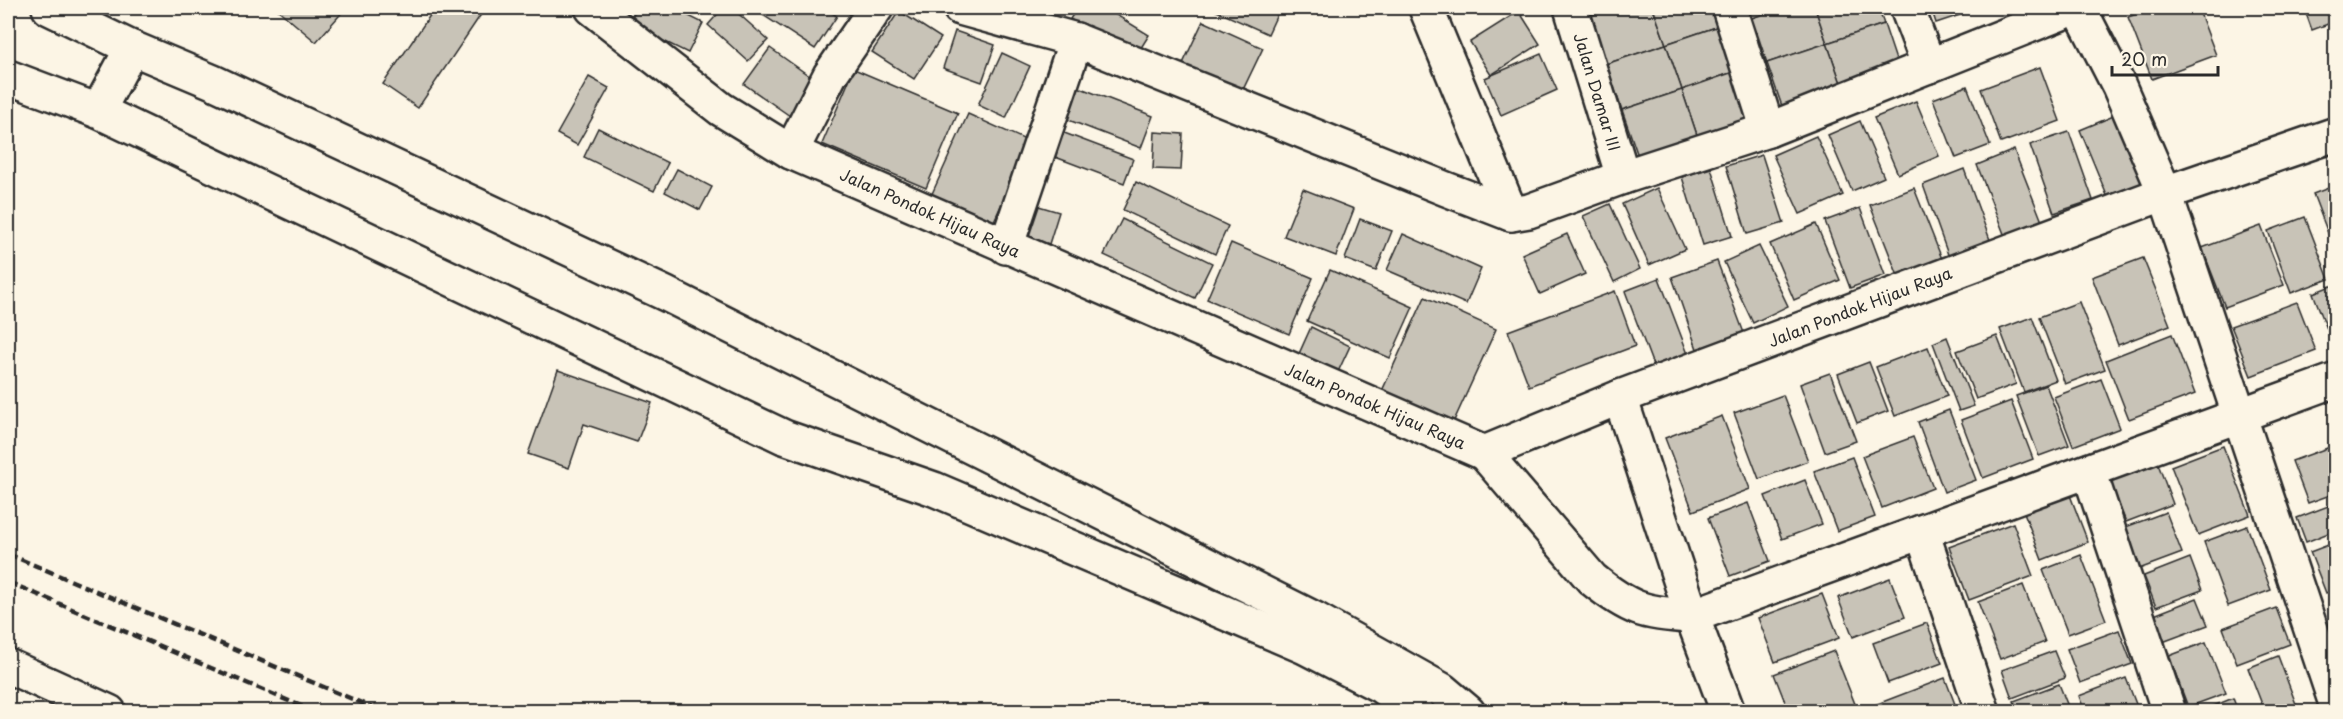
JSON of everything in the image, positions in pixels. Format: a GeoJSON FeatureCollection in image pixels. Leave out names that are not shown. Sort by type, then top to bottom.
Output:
{"type":"FeatureCollection","features":[{"type":"Feature","properties":{"kind":"main road"},"geometry":{"type":"LineString","coordinates":[[49,8],[132,48],[224,87],[676,299],[1315,619],[1442,690],[1468,711]]}},
{"type":"Feature","properties":{"kind":"main road","name":"Jalan Pondok Hijau Raya"},"geometry":{"type":"LineString","coordinates":[[592,8],[721,109],[791,152],[1484,453],[1620,397],[2164,193],[2336,134]]}},
{"type":"Feature","properties":{"kind":"main road"},"geometry":{"type":"LineString","coordinates":[[791,152],[830,75],[876,8]]}},
{"type":"Feature","properties":{"kind":"main road"},"geometry":{"type":"LineString","coordinates":[[960,8],[1076,40],[1511,214],[1529,211],[1623,177],[1768,130],[2074,8]]}},
{"type":"Feature","properties":{"kind":"main road"},"geometry":{"type":"LineString","coordinates":[[1426,8],[1511,214]]}},
{"type":"Feature","properties":{"kind":"main road","name":"Jalan Damar III"},"geometry":{"type":"LineString","coordinates":[[1571,8],[1623,177]]}},
{"type":"Feature","properties":{"kind":"main road"},"geometry":{"type":"LineString","coordinates":[[1729,8],[1768,130]]}},
{"type":"Feature","properties":{"kind":"main road"},"geometry":{"type":"LineString","coordinates":[[1907,8],[1929,66]]}},
{"type":"Feature","properties":{"kind":"main road"},"geometry":{"type":"LineString","coordinates":[[2079,8],[2119,87],[2164,193],[2336,704]]}},
{"type":"Feature","properties":{"kind":"main road"},"geometry":{"type":"LineString","coordinates":[[1006,247],[1076,40]]}},
{"type":"Feature","properties":{"kind":"main road"},"geometry":{"type":"LineString","coordinates":[[98,111],[132,48]]}},
{"type":"Feature","properties":{"kind":"main road"},"geometry":{"type":"LineString","coordinates":[[8,77],[98,111],[784,436],[934,489],[1305,647],[1381,686],[1417,711]]}},
{"type":"Feature","properties":{"kind":"main road"},"geometry":{"type":"LineString","coordinates":[[1484,453],[1592,579],[1613,596],[1655,614],[1692,616],[2336,380]]}},
{"type":"Feature","properties":{"kind":"main road"},"geometry":{"type":"LineString","coordinates":[[1620,397],[1692,616],[1728,711]]}},
{"type":"Feature","properties":{"kind":"main road"},"geometry":{"type":"LineString","coordinates":[[2089,471],[2169,711]]}},
{"type":"Feature","properties":{"kind":"main road"},"geometry":{"type":"LineString","coordinates":[[1922,532],[1983,711]]}},
{"type":"Feature","properties":{"kind":"main road"},"geometry":{"type":"LineString","coordinates":[[8,666],[109,711]]}},
{"type":"Feature","properties":{"kind":"building"},"geometry":{"type":"Polygon","coordinates":[[[346,8],[316,42],[277,9],[346,8]]]}},
{"type":"Feature","properties":{"kind":"building"},"geometry":{"type":"Polygon","coordinates":[[[435,8],[474,8],[482,13],[418,108],[383,84],[435,8]]]}},
{"type":"Feature","properties":{"kind":"building"},"geometry":{"type":"Polygon","coordinates":[[[637,8],[673,8],[703,23],[688,53],[629,24],[637,8]]]}},
{"type":"Feature","properties":{"kind":"building"},"geometry":{"type":"Polygon","coordinates":[[[723,8],[732,8],[768,40],[748,61],[708,25],[723,8]]]}},
{"type":"Feature","properties":{"kind":"building"},"geometry":{"type":"Polygon","coordinates":[[[752,8],[824,8],[837,16],[815,49],[752,8]]]}},
{"type":"Feature","properties":{"kind":"building"},"geometry":{"type":"Polygon","coordinates":[[[1077,8],[1105,8],[1149,35],[1134,59],[1070,19],[1077,8]]]}},
{"type":"Feature","properties":{"kind":"building"},"geometry":{"type":"Polygon","coordinates":[[[1215,8],[1280,8],[1268,34],[1214,10],[1215,8]]]}},
{"type":"Feature","properties":{"kind":"building"},"geometry":{"type":"Polygon","coordinates":[[[1466,8],[1485,8],[1470,15],[1466,8]]]}},
{"type":"Feature","properties":{"kind":"building"},"geometry":{"type":"Polygon","coordinates":[[[1586,8],[1616,8],[1589,16],[1586,8]]]}},
{"type":"Feature","properties":{"kind":"building"},"geometry":{"type":"Polygon","coordinates":[[[1616,8],[1653,8],[1666,44],[1606,64],[1589,16],[1616,8]]]}},
{"type":"Feature","properties":{"kind":"building"},"geometry":{"type":"Polygon","coordinates":[[[1653,8],[1716,8],[1722,25],[1666,44],[1653,8]]]}},
{"type":"Feature","properties":{"kind":"building"},"geometry":{"type":"Polygon","coordinates":[[[1748,8],[1781,8],[1752,18],[1748,8]]]}},
{"type":"Feature","properties":{"kind":"building"},"geometry":{"type":"Polygon","coordinates":[[[1781,8],[1815,8],[1827,43],[1767,63],[1752,18],[1781,8]]]}},
{"type":"Feature","properties":{"kind":"building"},"geometry":{"type":"Polygon","coordinates":[[[1815,8],[1878,8],[1884,24],[1827,43],[1815,8]]]}},
{"type":"Feature","properties":{"kind":"building"},"geometry":{"type":"Polygon","coordinates":[[[1931,8],[1981,8],[1936,23],[1931,8]]]}},
{"type":"Feature","properties":{"kind":"building"},"geometry":{"type":"Polygon","coordinates":[[[2154,8],[2198,8],[2216,55],[2152,79],[2128,17],[2154,8]]]}},
{"type":"Feature","properties":{"kind":"building"},"geometry":{"type":"Polygon","coordinates":[[[2304,8],[2336,8],[2336,21],[2312,30],[2304,8]]]}},
{"type":"Feature","properties":{"kind":"building"},"geometry":{"type":"Polygon","coordinates":[[[899,11],[941,38],[914,79],[872,52],[899,11]]]}},
{"type":"Feature","properties":{"kind":"building"},"geometry":{"type":"Polygon","coordinates":[[[1519,11],[1540,44],[1491,75],[1470,42],[1519,11]]]}},
{"type":"Feature","properties":{"kind":"building"},"geometry":{"type":"Polygon","coordinates":[[[1203,21],[1263,48],[1239,98],[1180,70],[1203,21]]]}},
{"type":"Feature","properties":{"kind":"building"},"geometry":{"type":"Polygon","coordinates":[[[1884,24],[1899,69],[1843,89],[1827,43],[1884,24]]]}},
{"type":"Feature","properties":{"kind":"building"},"geometry":{"type":"Polygon","coordinates":[[[1722,25],[1739,70],[1682,90],[1666,44],[1722,25]]]}},
{"type":"Feature","properties":{"kind":"building"},"geometry":{"type":"Polygon","coordinates":[[[955,31],[995,45],[982,82],[943,68],[955,31]]]}},
{"type":"Feature","properties":{"kind":"building"},"geometry":{"type":"Polygon","coordinates":[[[1827,43],[1843,89],[1783,109],[1767,63],[1827,43]]]}},
{"type":"Feature","properties":{"kind":"building"},"geometry":{"type":"Polygon","coordinates":[[[1666,44],[1682,90],[1622,110],[1606,64],[1666,44]]]}},
{"type":"Feature","properties":{"kind":"building"},"geometry":{"type":"Polygon","coordinates":[[[770,48],[815,80],[790,116],[744,84],[770,48]]]}},
{"type":"Feature","properties":{"kind":"building"},"geometry":{"type":"Polygon","coordinates":[[[1002,53],[1030,66],[1006,118],[978,105],[1002,53]]]}},
{"type":"Feature","properties":{"kind":"building"},"geometry":{"type":"Polygon","coordinates":[[[1541,54],[1557,90],[1501,115],[1485,78],[1541,54]]]}},
{"type":"Feature","properties":{"kind":"building"},"geometry":{"type":"Polygon","coordinates":[[[2040,67],[2060,121],[2001,143],[1981,89],[2040,67]]]}},
{"type":"Feature","properties":{"kind":"building"},"geometry":{"type":"Polygon","coordinates":[[[854,69],[958,113],[926,188],[822,144],[854,69]]]}},
{"type":"Feature","properties":{"kind":"building"},"geometry":{"type":"Polygon","coordinates":[[[1739,70],[1754,116],[1697,135],[1682,90],[1739,70]]]}},
{"type":"Feature","properties":{"kind":"building"},"geometry":{"type":"Polygon","coordinates":[[[589,77],[609,88],[577,145],[557,134],[589,77]]]}},
{"type":"Feature","properties":{"kind":"building"},"geometry":{"type":"Polygon","coordinates":[[[1967,86],[1990,145],[1956,158],[1933,99],[1967,86]]]}},
{"type":"Feature","properties":{"kind":"building"},"geometry":{"type":"Polygon","coordinates":[[[1078,87],[1153,116],[1141,148],[1066,119],[1078,87]]]}},
{"type":"Feature","properties":{"kind":"building"},"geometry":{"type":"Polygon","coordinates":[[[1682,90],[1697,135],[1638,156],[1622,110],[1682,90]]]}},
{"type":"Feature","properties":{"kind":"building"},"geometry":{"type":"Polygon","coordinates":[[[1916,101],[1939,156],[1898,174],[1874,118],[1916,101]]]}},
{"type":"Feature","properties":{"kind":"building"},"geometry":{"type":"Polygon","coordinates":[[[968,114],[1030,142],[988,234],[926,207],[968,114]]]}},
{"type":"Feature","properties":{"kind":"building"},"geometry":{"type":"Polygon","coordinates":[[[2116,115],[2143,184],[2108,198],[2080,130],[2116,115]]]}},
{"type":"Feature","properties":{"kind":"building"},"geometry":{"type":"Polygon","coordinates":[[[1860,121],[1884,177],[1852,191],[1828,135],[1860,121]]]}},
{"type":"Feature","properties":{"kind":"building"},"geometry":{"type":"Polygon","coordinates":[[[598,128],[668,163],[654,191],[584,157],[598,128]]]}},
{"type":"Feature","properties":{"kind":"building"},"geometry":{"type":"Polygon","coordinates":[[[1059,131],[1133,159],[1124,183],[1050,155],[1059,131]]]}},
{"type":"Feature","properties":{"kind":"building"},"geometry":{"type":"Polygon","coordinates":[[[1155,132],[1183,134],[1181,170],[1153,169],[1155,132]]]}},
{"type":"Feature","properties":{"kind":"building"},"geometry":{"type":"Polygon","coordinates":[[[2069,132],[2093,200],[2054,213],[2030,145],[2069,132]]]}},
{"type":"Feature","properties":{"kind":"building"},"geometry":{"type":"Polygon","coordinates":[[[1816,136],[1843,195],[1800,214],[1773,155],[1816,136]]]}},
{"type":"Feature","properties":{"kind":"building"},"geometry":{"type":"Polygon","coordinates":[[[2014,150],[2043,224],[2006,239],[1977,165],[2014,150]]]}},
{"type":"Feature","properties":{"kind":"building"},"geometry":{"type":"Polygon","coordinates":[[[1762,155],[1784,223],[1747,234],[1726,166],[1762,155]]]}},
{"type":"Feature","properties":{"kind":"building"},"geometry":{"type":"Polygon","coordinates":[[[1711,168],[1732,236],[1703,245],[1682,177],[1711,168]]]}},
{"type":"Feature","properties":{"kind":"building"},"geometry":{"type":"Polygon","coordinates":[[[677,169],[712,187],[700,210],[665,192],[677,169]]]}},
{"type":"Feature","properties":{"kind":"building"},"geometry":{"type":"Polygon","coordinates":[[[1964,169],[1993,248],[1951,263],[1923,185],[1964,169]]]}},
{"type":"Feature","properties":{"kind":"building"},"geometry":{"type":"Polygon","coordinates":[[[1136,182],[1228,226],[1215,254],[1123,210],[1136,182]]]}},
{"type":"Feature","properties":{"kind":"building"},"geometry":{"type":"Polygon","coordinates":[[[2336,185],[2336,254],[2313,194],[2336,185]]]}},
{"type":"Feature","properties":{"kind":"building"},"geometry":{"type":"Polygon","coordinates":[[[1657,188],[1685,249],[1649,265],[1622,204],[1657,188]]]}},
{"type":"Feature","properties":{"kind":"building"},"geometry":{"type":"Polygon","coordinates":[[[1914,188],[1944,264],[1900,281],[1870,205],[1914,188]]]}},
{"type":"Feature","properties":{"kind":"building"},"geometry":{"type":"Polygon","coordinates":[[[1303,189],[1354,209],[1336,256],[1284,236],[1303,189]]]}},
{"type":"Feature","properties":{"kind":"building"},"geometry":{"type":"Polygon","coordinates":[[[1032,204],[1059,212],[1049,244],[1022,236],[1032,204]]]}},
{"type":"Feature","properties":{"kind":"building"},"geometry":{"type":"Polygon","coordinates":[[[1610,204],[1640,269],[1614,282],[1583,216],[1610,204]]]}},
{"type":"Feature","properties":{"kind":"building"},"geometry":{"type":"Polygon","coordinates":[[[1860,208],[1885,275],[1850,288],[1825,221],[1860,208]]]}},
{"type":"Feature","properties":{"kind":"building"},"geometry":{"type":"Polygon","coordinates":[[[2305,217],[2329,279],[2291,293],[2268,231],[2305,217]]]}},
{"type":"Feature","properties":{"kind":"building"},"geometry":{"type":"Polygon","coordinates":[[[1122,219],[1212,263],[1195,298],[1104,255],[1122,219]]]}},
{"type":"Feature","properties":{"kind":"building"},"geometry":{"type":"Polygon","coordinates":[[[1360,219],[1392,231],[1376,271],[1345,259],[1360,219]]]}},
{"type":"Feature","properties":{"kind":"building"},"geometry":{"type":"Polygon","coordinates":[[[1816,224],[1840,280],[1794,300],[1770,244],[1816,224]]]}},
{"type":"Feature","properties":{"kind":"building"},"geometry":{"type":"Polygon","coordinates":[[[2261,226],[2284,285],[2225,307],[2202,248],[2261,226]]]}},
{"type":"Feature","properties":{"kind":"building"},"geometry":{"type":"Polygon","coordinates":[[[1403,234],[1481,269],[1466,304],[1387,270],[1403,234]]]}},
{"type":"Feature","properties":{"kind":"building"},"geometry":{"type":"Polygon","coordinates":[[[1567,234],[1585,274],[1540,294],[1522,254],[1567,234]]]}},
{"type":"Feature","properties":{"kind":"building"},"geometry":{"type":"Polygon","coordinates":[[[1231,243],[1313,278],[1289,334],[1207,299],[1231,243]]]}},
{"type":"Feature","properties":{"kind":"building"},"geometry":{"type":"Polygon","coordinates":[[[1759,246],[1788,306],[1753,323],[1724,262],[1759,246]]]}},
{"type":"Feature","properties":{"kind":"building"},"geometry":{"type":"Polygon","coordinates":[[[2143,258],[2170,325],[2118,345],[2092,277],[2143,258]]]}},
{"type":"Feature","properties":{"kind":"building"},"geometry":{"type":"Polygon","coordinates":[[[1717,261],[1744,333],[1697,349],[1672,277],[1717,261]]]}},
{"type":"Feature","properties":{"kind":"building"},"geometry":{"type":"Polygon","coordinates":[[[1330,270],[1413,307],[1390,358],[1307,321],[1330,270]]]}},
{"type":"Feature","properties":{"kind":"building"},"geometry":{"type":"Polygon","coordinates":[[[1659,278],[1688,354],[1654,368],[1625,291],[1659,278]]]}},
{"type":"Feature","properties":{"kind":"building"},"geometry":{"type":"Polygon","coordinates":[[[2336,284],[2336,352],[2313,293],[2336,284]]]}},
{"type":"Feature","properties":{"kind":"building"},"geometry":{"type":"Polygon","coordinates":[[[1615,291],[1635,346],[1529,386],[1508,331],[1615,291]]]}},
{"type":"Feature","properties":{"kind":"building"},"geometry":{"type":"Polygon","coordinates":[[[1425,297],[1496,329],[1453,423],[1382,391],[1425,297]]]}},
{"type":"Feature","properties":{"kind":"building"},"geometry":{"type":"Polygon","coordinates":[[[2079,302],[2105,369],[2065,384],[2039,317],[2079,302]]]}},
{"type":"Feature","properties":{"kind":"building"},"geometry":{"type":"Polygon","coordinates":[[[2297,302],[2316,351],[2251,376],[2231,326],[2297,302]]]}},
{"type":"Feature","properties":{"kind":"building"},"geometry":{"type":"Polygon","coordinates":[[[2032,317],[2056,380],[2024,392],[2000,329],[2032,317]]]}},
{"type":"Feature","properties":{"kind":"building"},"geometry":{"type":"Polygon","coordinates":[[[1311,327],[1350,346],[1337,374],[1298,356],[1311,327]]]}},
{"type":"Feature","properties":{"kind":"building"},"geometry":{"type":"Polygon","coordinates":[[[2172,334],[2195,394],[2129,419],[2106,360],[2172,334]]]}},
{"type":"Feature","properties":{"kind":"building"},"geometry":{"type":"Polygon","coordinates":[[[1997,336],[2016,384],[1976,399],[1957,351],[1997,336]]]}},
{"type":"Feature","properties":{"kind":"building"},"geometry":{"type":"Polygon","coordinates":[[[1947,337],[1974,406],[1959,411],[1933,343],[1947,337]]]}},
{"type":"Feature","properties":{"kind":"building"},"geometry":{"type":"Polygon","coordinates":[[[1928,347],[1947,396],[1895,416],[1876,367],[1928,347]]]}},
{"type":"Feature","properties":{"kind":"building"},"geometry":{"type":"Polygon","coordinates":[[[1869,362],[1888,411],[1857,423],[1838,374],[1869,362]]]}},
{"type":"Feature","properties":{"kind":"building"},"geometry":{"type":"Polygon","coordinates":[[[558,370],[652,403],[637,442],[584,424],[569,468],[528,454],[558,370]]]}},
{"type":"Feature","properties":{"kind":"building"},"geometry":{"type":"Polygon","coordinates":[[[1830,373],[1856,441],[1825,452],[1800,384],[1830,373]]]}},
{"type":"Feature","properties":{"kind":"building"},"geometry":{"type":"Polygon","coordinates":[[[2101,379],[2120,428],[2073,446],[2054,397],[2101,379]]]}},
{"type":"Feature","properties":{"kind":"building"},"geometry":{"type":"Polygon","coordinates":[[[2046,385],[2069,445],[2039,456],[2016,396],[2046,385]]]}},
{"type":"Feature","properties":{"kind":"building"},"geometry":{"type":"Polygon","coordinates":[[[1783,395],[1808,461],[1759,479],[1734,413],[1783,395]]]}},
{"type":"Feature","properties":{"kind":"building"},"geometry":{"type":"Polygon","coordinates":[[[2011,401],[2033,459],[1983,478],[1961,420],[2011,401]]]}},
{"type":"Feature","properties":{"kind":"building"},"geometry":{"type":"Polygon","coordinates":[[[1949,410],[1976,480],[1944,492],[1918,422],[1949,410]]]}},
{"type":"Feature","properties":{"kind":"building"},"geometry":{"type":"Polygon","coordinates":[[[1722,416],[1750,489],[1693,511],[1665,438],[1722,416]]]}},
{"type":"Feature","properties":{"kind":"building"},"geometry":{"type":"Polygon","coordinates":[[[1913,437],[1933,488],[1882,508],[1862,456],[1913,437]]]}},
{"type":"Feature","properties":{"kind":"building"},"geometry":{"type":"Polygon","coordinates":[[[2223,446],[2250,515],[2198,535],[2171,466],[2223,446]]]}},
{"type":"Feature","properties":{"kind":"building"},"geometry":{"type":"Polygon","coordinates":[[[2330,447],[2336,462],[2336,493],[2308,503],[2292,461],[2330,447]]]}},
{"type":"Feature","properties":{"kind":"building"},"geometry":{"type":"Polygon","coordinates":[[[2154,453],[2173,504],[2126,522],[2106,472],[2154,453]]]}},
{"type":"Feature","properties":{"kind":"building"},"geometry":{"type":"Polygon","coordinates":[[[1852,457],[1875,517],[1837,531],[1814,471],[1852,457]]]}},
{"type":"Feature","properties":{"kind":"building"},"geometry":{"type":"Polygon","coordinates":[[[1805,480],[1822,524],[1782,539],[1765,496],[1805,480]]]}},
{"type":"Feature","properties":{"kind":"building"},"geometry":{"type":"Polygon","coordinates":[[[2068,490],[2088,542],[2042,560],[2022,507],[2068,490]]]}},
{"type":"Feature","properties":{"kind":"building"},"geometry":{"type":"Polygon","coordinates":[[[1748,503],[1770,561],[1730,576],[1708,518],[1748,503]]]}},
{"type":"Feature","properties":{"kind":"building"},"geometry":{"type":"Polygon","coordinates":[[[2336,503],[2336,530],[2306,542],[2297,518],[2336,503]]]}},
{"type":"Feature","properties":{"kind":"building"},"geometry":{"type":"Polygon","coordinates":[[[2166,512],[2182,553],[2139,569],[2123,528],[2166,512]]]}},
{"type":"Feature","properties":{"kind":"building"},"geometry":{"type":"Polygon","coordinates":[[[2013,523],[2033,576],[1969,600],[1949,547],[2013,523]]]}},
{"type":"Feature","properties":{"kind":"building"},"geometry":{"type":"Polygon","coordinates":[[[2247,526],[2271,590],[2228,606],[2204,542],[2247,526]]]}},
{"type":"Feature","properties":{"kind":"building"},"geometry":{"type":"Polygon","coordinates":[[[2336,542],[2336,589],[2326,593],[2310,552],[2336,542]]]}},
{"type":"Feature","properties":{"kind":"building"},"geometry":{"type":"Polygon","coordinates":[[[2081,555],[2106,620],[2068,634],[2043,570],[2081,555]]]}},
{"type":"Feature","properties":{"kind":"building"},"geometry":{"type":"Polygon","coordinates":[[[2190,558],[2202,590],[2156,607],[2144,576],[2190,558]]]}},
{"type":"Feature","properties":{"kind":"building"},"geometry":{"type":"Polygon","coordinates":[[[1890,578],[1905,617],[1853,637],[1838,598],[1890,578]]]}},
{"type":"Feature","properties":{"kind":"building"},"geometry":{"type":"Polygon","coordinates":[[[2023,585],[2045,642],[2000,659],[1978,602],[2023,585]]]}},
{"type":"Feature","properties":{"kind":"building"},"geometry":{"type":"Polygon","coordinates":[[[1822,594],[1839,638],[1775,662],[1758,618],[1822,594]]]}},
{"type":"Feature","properties":{"kind":"building"},"geometry":{"type":"Polygon","coordinates":[[[2197,598],[2208,625],[2160,643],[2149,617],[2197,598]]]}},
{"type":"Feature","properties":{"kind":"building"},"geometry":{"type":"Polygon","coordinates":[[[2276,608],[2290,644],[2237,664],[2223,628],[2276,608]]]}},
{"type":"Feature","properties":{"kind":"building"},"geometry":{"type":"Polygon","coordinates":[[[1927,623],[1942,663],[1888,683],[1873,643],[1927,623]]]}},
{"type":"Feature","properties":{"kind":"building"},"geometry":{"type":"Polygon","coordinates":[[[2119,630],[2132,664],[2080,683],[2067,649],[2119,630]]]}},
{"type":"Feature","properties":{"kind":"building"},"geometry":{"type":"Polygon","coordinates":[[[2206,642],[2226,693],[2188,707],[2169,656],[2206,642]]]}},
{"type":"Feature","properties":{"kind":"building"},"geometry":{"type":"Polygon","coordinates":[[[1834,651],[1857,709],[1851,712],[1789,712],[1774,674],[1834,651]]]}},
{"type":"Feature","properties":{"kind":"building"},"geometry":{"type":"Polygon","coordinates":[[[2054,651],[2065,678],[2012,698],[2002,670],[2054,651]]]}},
{"type":"Feature","properties":{"kind":"building"},"geometry":{"type":"Polygon","coordinates":[[[2278,656],[2299,712],[2265,712],[2248,668],[2278,656]]]}},
{"type":"Feature","properties":{"kind":"building"},"geometry":{"type":"Polygon","coordinates":[[[1945,678],[1958,712],[1873,712],[1872,706],[1945,678]]]}},
{"type":"Feature","properties":{"kind":"building"},"geometry":{"type":"Polygon","coordinates":[[[2126,678],[2139,712],[2085,712],[2079,696],[2126,678]]]}},
{"type":"Feature","properties":{"kind":"building"},"geometry":{"type":"Polygon","coordinates":[[[2059,684],[2069,709],[2063,712],[2018,712],[2014,701],[2059,684]]]}},
{"type":"Feature","properties":{"kind":"building"},"geometry":{"type":"Polygon","coordinates":[[[2233,698],[2238,712],[2199,712],[2233,698]]]}},
{"type":"Feature","properties":{"kind":"railway"},"geometry":{"type":"LineString","coordinates":[[8,554],[383,712]]}},
{"type":"Feature","properties":{"kind":"railway"},"geometry":{"type":"LineString","coordinates":[[8,582],[315,712]]}}]}
